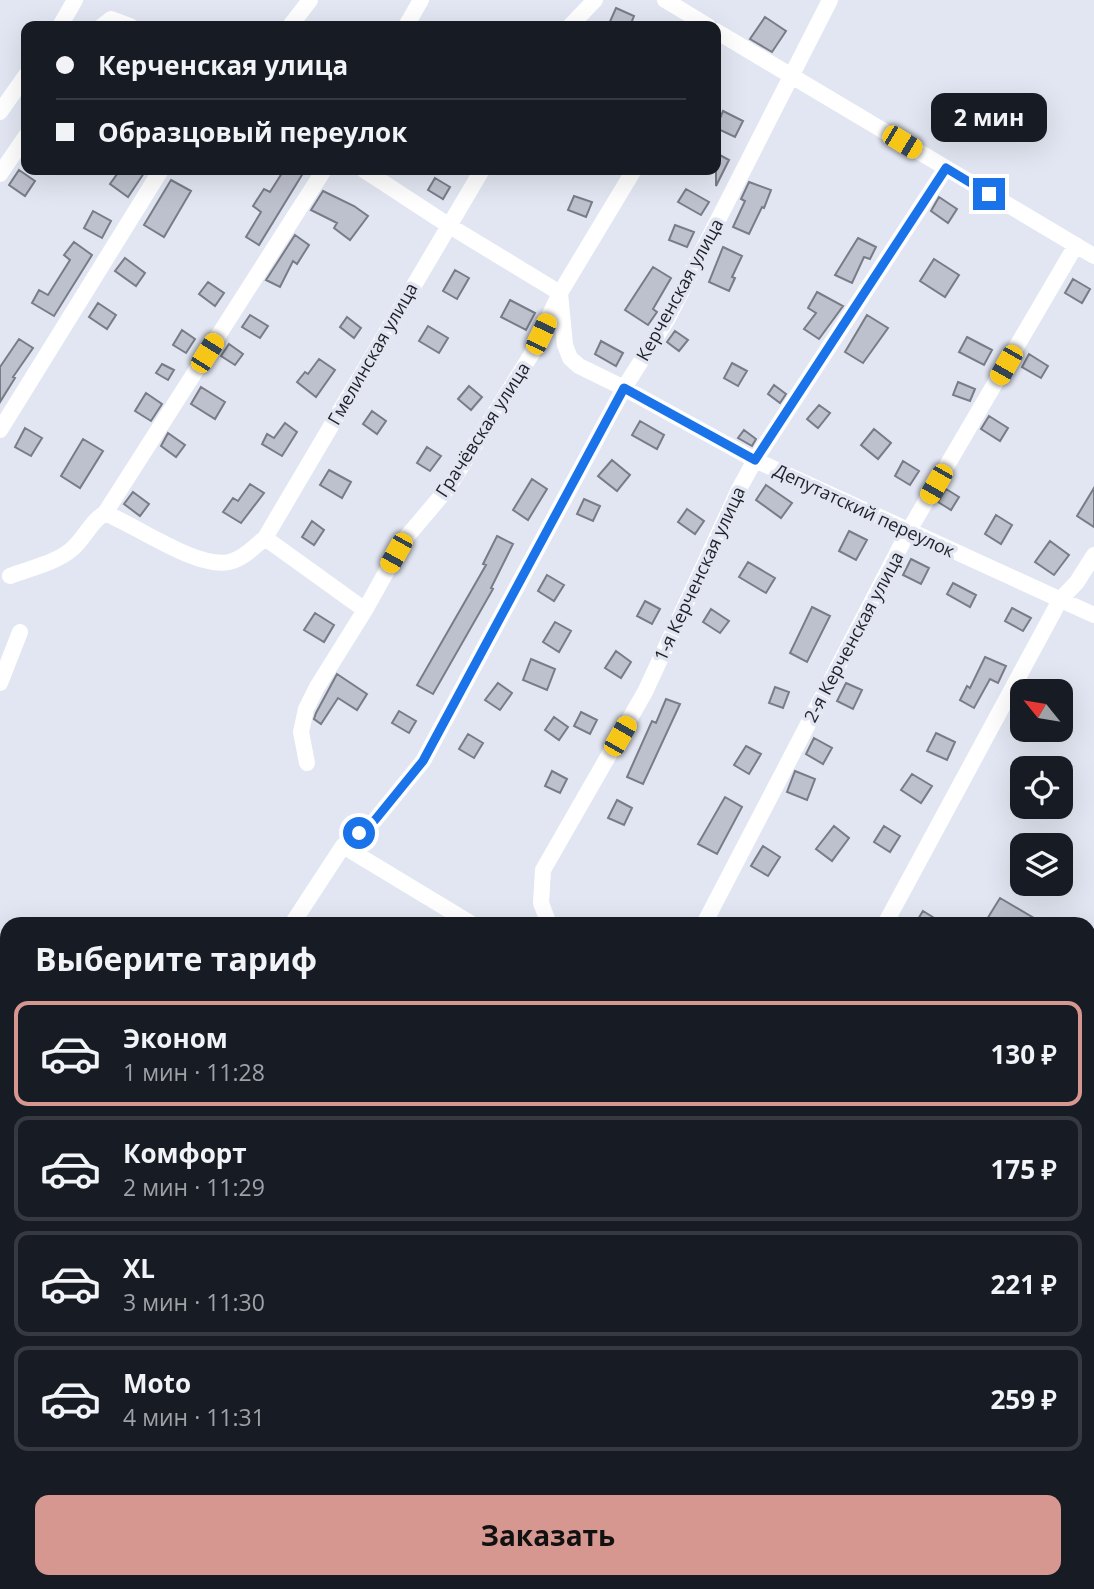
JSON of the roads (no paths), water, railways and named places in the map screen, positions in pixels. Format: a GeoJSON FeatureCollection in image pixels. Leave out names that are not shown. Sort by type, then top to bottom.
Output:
{"type":"FeatureCollection","features":[{"type":"Feature","properties":{"kind":"street"},"geometry":{"type":"LineString","coordinates":[[63,21],[75,0]]}},
{"type":"Feature","properties":{"kind":"street"},"geometry":{"type":"LineString","coordinates":[[294,21],[310,0]]}},
{"type":"Feature","properties":{"kind":"street"},"geometry":{"type":"LineString","coordinates":[[409,21],[421,0]]}},
{"type":"Feature","properties":{"kind":"street"},"geometry":{"type":"LineString","coordinates":[[575,21],[595,0]]}},
{"type":"Feature","properties":{"kind":"street"},"geometry":{"type":"LineString","coordinates":[[665,0],[698,21]]}},
{"type":"Feature","properties":{"kind":"street","name":"Керченская улица"},"geometry":{"type":"LineString","coordinates":[[297,917],[343,846],[375,820],[423,761],[624,388],[667,320],[830,0]]}},
{"type":"Feature","properties":{"kind":"street"},"geometry":{"type":"LineString","coordinates":[[721,35],[1094,256]]}},
{"type":"Feature","properties":{"kind":"street"},"geometry":{"type":"LineString","coordinates":[[0,112],[21,82]]}},
{"type":"Feature","properties":{"kind":"street"},"geometry":{"type":"LineString","coordinates":[[0,174],[21,143]]}},
{"type":"Feature","properties":{"kind":"street","name":"1-я Керченская улица"},"geometry":{"type":"LineString","coordinates":[[546,917],[541,903],[543,870],[645,692],[739,489],[755,460],[946,168]]}},
{"type":"Feature","properties":{"kind":"street"},"geometry":{"type":"LineString","coordinates":[[0,430],[159,175]]}},
{"type":"Feature","properties":{"kind":"street"},"geometry":{"type":"LineString","coordinates":[[10,576],[58,558],[73,548],[96,518],[105,513],[321,175]]}},
{"type":"Feature","properties":{"kind":"street"},"geometry":{"type":"LineString","coordinates":[[372,175],[560,293]]}},
{"type":"Feature","properties":{"kind":"street","name":"Гмелинская улица"},"geometry":{"type":"LineString","coordinates":[[265,538],[479,175]]}},
{"type":"Feature","properties":{"kind":"street","name":"Грачёвская улица"},"geometry":{"type":"LineString","coordinates":[[307,763],[301,732],[306,709],[404,540],[448,488],[524,366],[560,293],[631,175]]}},
{"type":"Feature","properties":{"kind":"street","name":"2-я Керченская улица"},"geometry":{"type":"LineString","coordinates":[[708,917],[908,532],[1076,245]]}},
{"type":"Feature","properties":{"kind":"street","name":"Депутатский переулок"},"geometry":{"type":"LineString","coordinates":[[560,293],[565,345],[570,358],[579,366],[755,460],[1094,615]]}},
{"type":"Feature","properties":{"kind":"street"},"geometry":{"type":"LineString","coordinates":[[105,513],[192,557],[209,562],[226,563],[238,559],[265,538],[365,610]]}},
{"type":"Feature","properties":{"kind":"street"},"geometry":{"type":"LineString","coordinates":[[889,917],[1060,600],[1077,582],[1094,555]]}},
{"type":"Feature","properties":{"kind":"street"},"geometry":{"type":"LineString","coordinates":[[0,683],[20,632]]}},
{"type":"Feature","properties":{"kind":"street"},"geometry":{"type":"LineString","coordinates":[[343,846],[460,917]]}}]}
